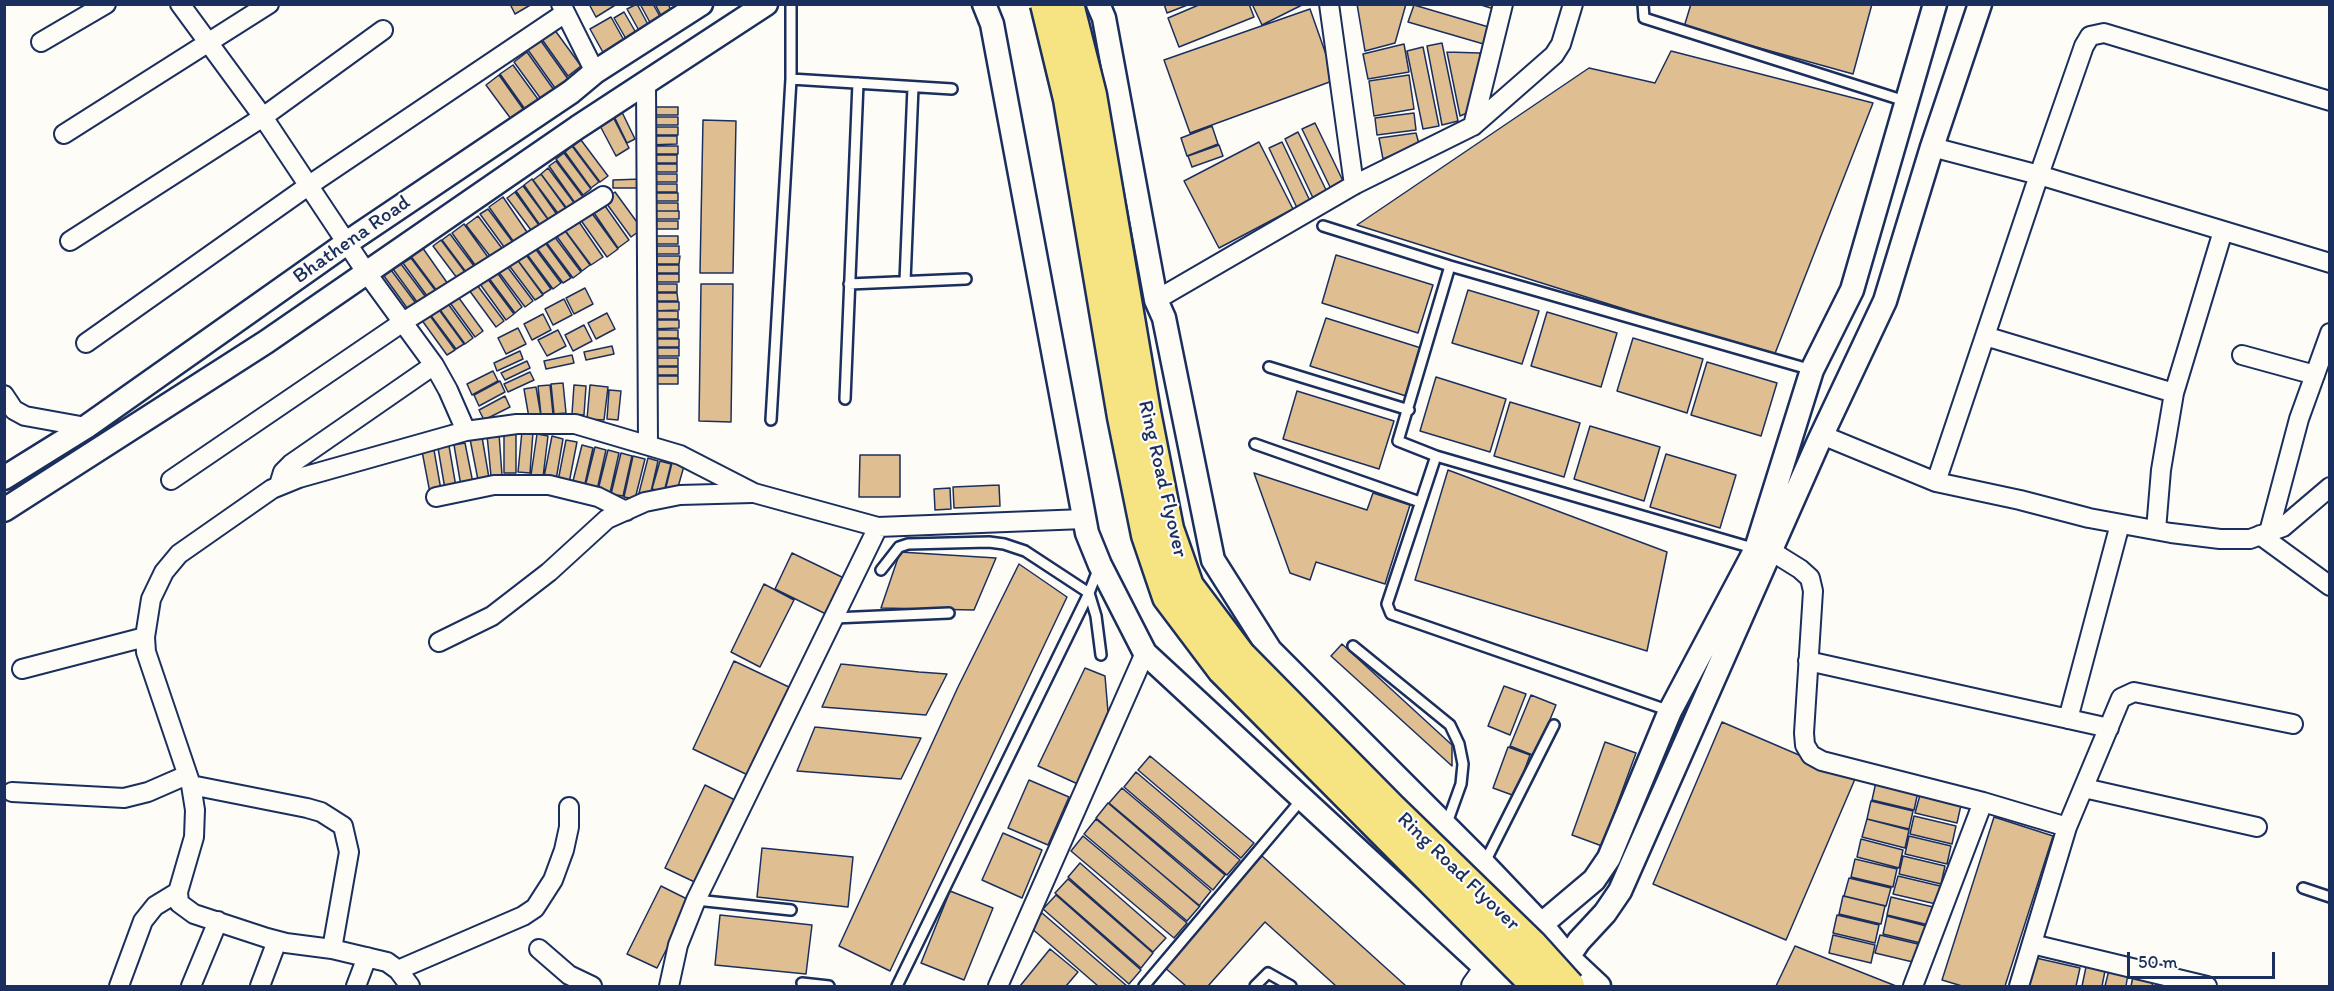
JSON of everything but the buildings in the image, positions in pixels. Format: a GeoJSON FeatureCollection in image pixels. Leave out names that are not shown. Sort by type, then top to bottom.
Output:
{"type":"FeatureCollection","features":[{"type":"Feature","properties":{"kind":"highway","name":"Ring Road Flyover"},"geometry":{"type":"LineString","coordinates":[[1045,4],[1068,99],[1122,417],[1144,524],[1167,597],[1222,670],[1536,987]]}},
{"type":"Feature","properties":{"kind":"highway","name":"Ring Road Flyover"},"geometry":{"type":"LineString","coordinates":[[1069,4],[1092,94],[1164,505],[1169,529],[1189,586],[1240,654],[1391,807],[1532,944],[1570,987]]}},
{"type":"Feature","properties":{"kind":"street"},"geometry":{"type":"LineString","coordinates":[[40,42],[106,4]]}},
{"type":"Feature","properties":{"kind":"street"},"geometry":{"type":"LineString","coordinates":[[180,4],[263,117],[366,272],[434,365],[466,431]]}},
{"type":"Feature","properties":{"kind":"street"},"geometry":{"type":"LineString","coordinates":[[64,134],[269,4]]}},
{"type":"Feature","properties":{"kind":"street","name":"Bhathena Road"},"geometry":{"type":"LineString","coordinates":[[4,478],[86,427],[348,242],[571,92],[595,72],[702,4]]}},
{"type":"Feature","properties":{"kind":"street"},"geometry":{"type":"LineString","coordinates":[[4,510],[266,342],[646,82],[766,4]]}},
{"type":"Feature","properties":{"kind":"street"},"geometry":{"type":"LineString","coordinates":[[969,4],[988,14],[1083,519],[1100,565],[1144,653],[1302,799],[1480,978],[1505,987]]}},
{"type":"Feature","properties":{"kind":"street"},"geometry":{"type":"LineString","coordinates":[[1098,4],[1104,18],[1156,300],[1164,318],[1213,560],[1270,650],[1484,864],[1568,957],[1599,987]]}},
{"type":"Feature","properties":{"kind":"street"},"geometry":{"type":"LineString","coordinates":[[1329,4],[1354,185]]}},
{"type":"Feature","properties":{"kind":"street"},"geometry":{"type":"LineString","coordinates":[[1473,126],[1503,4]]}},
{"type":"Feature","properties":{"kind":"street"},"geometry":{"type":"LineString","coordinates":[[1156,300],[1354,185],[1473,126],[1554,55],[1561,44],[1574,4]]}},
{"type":"Feature","properties":{"kind":"street"},"geometry":{"type":"LineString","coordinates":[[1515,987],[1568,957],[1579,941],[1605,913],[1620,891],[1763,550],[1812,370],[1852,290],[1935,4]]}},
{"type":"Feature","properties":{"kind":"street"},"geometry":{"type":"LineString","coordinates":[[1480,978],[1594,880],[1609,858],[1670,711],[1763,550],[1822,435],[1885,301],[1932,147],[1980,4]]}},
{"type":"Feature","properties":{"kind":"street"},"geometry":{"type":"LineString","coordinates":[[86,343],[563,9],[595,72]]}},
{"type":"Feature","properties":{"kind":"street"},"geometry":{"type":"LineString","coordinates":[[70,241],[263,117],[383,30]]}},
{"type":"Feature","properties":{"kind":"street"},"geometry":{"type":"LineString","coordinates":[[1936,482],[2039,175],[2084,46],[2090,36],[2104,33],[2330,101]]}},
{"type":"Feature","properties":{"kind":"street"},"geometry":{"type":"LineString","coordinates":[[646,82],[648,445]]}},
{"type":"Feature","properties":{"kind":"street"},"geometry":{"type":"LineString","coordinates":[[1932,147],[2039,175],[2330,263]]}},
{"type":"Feature","properties":{"kind":"street"},"geometry":{"type":"LineString","coordinates":[[171,480],[403,322],[603,196]]}},
{"type":"Feature","properties":{"kind":"street"},"geometry":{"type":"LineString","coordinates":[[2156,530],[2161,470],[2174,393],[2223,231]]}},
{"type":"Feature","properties":{"kind":"street"},"geometry":{"type":"LineString","coordinates":[[1985,336],[2174,393]]}},
{"type":"Feature","properties":{"kind":"street"},"geometry":{"type":"LineString","coordinates":[[2265,534],[2299,419],[2329,337]]}},
{"type":"Feature","properties":{"kind":"street"},"geometry":{"type":"LineString","coordinates":[[2242,355],[2314,375]]}},
{"type":"Feature","properties":{"kind":"street"},"geometry":{"type":"LineString","coordinates":[[279,485],[283,472],[291,464],[434,365]]}},
{"type":"Feature","properties":{"kind":"street"},"geometry":{"type":"LineString","coordinates":[[4,395],[15,410],[25,416],[86,427]]}},
{"type":"Feature","properties":{"kind":"street"},"geometry":{"type":"LineString","coordinates":[[410,987],[398,970],[387,962],[332,949],[277,941],[186,910],[179,903],[178,892],[194,837],[195,810],[189,780],[146,652],[145,637],[151,599],[164,572],[179,554],[279,485],[466,431],[517,424],[575,424],[680,455],[754,493],[878,527],[1083,519]]}},
{"type":"Feature","properties":{"kind":"street"},"geometry":{"type":"LineString","coordinates":[[1822,435],[1936,482],[2120,524],[2220,539],[2250,539],[2283,527],[2330,487]]}},
{"type":"Feature","properties":{"kind":"street"},"geometry":{"type":"LineString","coordinates":[[436,497],[494,485],[549,485],[598,497],[626,511]]}},
{"type":"Feature","properties":{"kind":"street"},"geometry":{"type":"LineString","coordinates":[[439,642],[492,616],[549,572],[607,519],[645,502],[680,495],[754,493]]}},
{"type":"Feature","properties":{"kind":"street"},"geometry":{"type":"LineString","coordinates":[[2068,718],[2120,524]]}},
{"type":"Feature","properties":{"kind":"street"},"geometry":{"type":"LineString","coordinates":[[669,987],[678,945],[696,900],[878,527]]}},
{"type":"Feature","properties":{"kind":"street"},"geometry":{"type":"LineString","coordinates":[[2265,534],[2330,586]]}},
{"type":"Feature","properties":{"kind":"street"},"geometry":{"type":"LineString","coordinates":[[1763,550],[1800,569],[1810,578],[1813,591],[1804,733],[1805,745],[1811,755],[1822,761],[1983,802],[2067,827]]}},
{"type":"Feature","properties":{"kind":"street"},"geometry":{"type":"LineString","coordinates":[[22,669],[145,637]]}},
{"type":"Feature","properties":{"kind":"street"},"geometry":{"type":"LineString","coordinates":[[998,987],[1144,653]]}},
{"type":"Feature","properties":{"kind":"street"},"geometry":{"type":"LineString","coordinates":[[1808,661],[2109,728]]}},
{"type":"Feature","properties":{"kind":"street"},"geometry":{"type":"LineString","coordinates":[[2019,987],[2067,827],[2121,698],[2134,692],[2293,724]]}},
{"type":"Feature","properties":{"kind":"street"},"geometry":{"type":"LineString","coordinates":[[12,792],[124,798],[189,780],[307,808],[332,818],[343,826],[349,852],[332,949]]}},
{"type":"Feature","properties":{"kind":"street"},"geometry":{"type":"LineString","coordinates":[[2084,788],[2257,827]]}},
{"type":"Feature","properties":{"kind":"street"},"geometry":{"type":"LineString","coordinates":[[1914,987],[1983,802]]}},
{"type":"Feature","properties":{"kind":"street"},"geometry":{"type":"LineString","coordinates":[[398,970],[523,916],[535,908],[553,880],[564,850],[569,827],[569,807]]}},
{"type":"Feature","properties":{"kind":"street"},"geometry":{"type":"LineString","coordinates":[[119,987],[143,921],[155,906],[178,892]]}},
{"type":"Feature","properties":{"kind":"street"},"geometry":{"type":"LineString","coordinates":[[191,987],[218,921]]}},
{"type":"Feature","properties":{"kind":"street"},"geometry":{"type":"LineString","coordinates":[[260,987],[277,941]]}},
{"type":"Feature","properties":{"kind":"street"},"geometry":{"type":"LineString","coordinates":[[2032,944],[2207,987]]}},
{"type":"Feature","properties":{"kind":"street"},"geometry":{"type":"LineString","coordinates":[[539,949],[569,975],[592,987]]}},
{"type":"Feature","properties":{"kind":"street"},"geometry":{"type":"LineString","coordinates":[[356,987],[367,957]]}},
{"type":"Feature","properties":{"kind":"lane"},"geometry":{"type":"LineString","coordinates":[[771,420],[791,79],[791,4]]}},
{"type":"Feature","properties":{"kind":"lane"},"geometry":{"type":"LineString","coordinates":[[1643,4],[1644,18],[1906,101]]}},
{"type":"Feature","properties":{"kind":"lane"},"geometry":{"type":"LineString","coordinates":[[791,79],[952,89]]}},
{"type":"Feature","properties":{"kind":"lane"},"geometry":{"type":"LineString","coordinates":[[845,399],[858,83]]}},
{"type":"Feature","properties":{"kind":"lane"},"geometry":{"type":"LineString","coordinates":[[905,281],[913,87]]}},
{"type":"Feature","properties":{"kind":"lane"},"geometry":{"type":"LineString","coordinates":[[1323,226],[1450,266],[1812,370]]}},
{"type":"Feature","properties":{"kind":"lane"},"geometry":{"type":"LineString","coordinates":[[1450,266],[1398,441],[1436,456],[1763,550]]}},
{"type":"Feature","properties":{"kind":"lane"},"geometry":{"type":"LineString","coordinates":[[849,284],[966,279]]}},
{"type":"Feature","properties":{"kind":"lane"},"geometry":{"type":"LineString","coordinates":[[1269,367],[1409,410]]}},
{"type":"Feature","properties":{"kind":"lane"},"geometry":{"type":"LineString","coordinates":[[1255,444],[1420,502]]}},
{"type":"Feature","properties":{"kind":"lane"},"geometry":{"type":"LineString","coordinates":[[1436,456],[1387,604],[1391,614],[1670,711]]}},
{"type":"Feature","properties":{"kind":"lane"},"geometry":{"type":"LineString","coordinates":[[881,570],[899,546],[908,544],[990,542],[1004,543],[1025,550],[1089,593],[1096,616],[1101,655]]}},
{"type":"Feature","properties":{"kind":"lane"},"geometry":{"type":"LineString","coordinates":[[897,987],[1089,593],[1100,565]]}},
{"type":"Feature","properties":{"kind":"lane"},"geometry":{"type":"LineString","coordinates":[[834,618],[949,613]]}},
{"type":"Feature","properties":{"kind":"lane"},"geometry":{"type":"LineString","coordinates":[[1353,646],[1450,725],[1459,744],[1464,764],[1461,784],[1446,826]]}},
{"type":"Feature","properties":{"kind":"lane"},"geometry":{"type":"LineString","coordinates":[[1484,864],[1554,724]]}},
{"type":"Feature","properties":{"kind":"lane"},"geometry":{"type":"LineString","coordinates":[[1144,987],[1302,799]]}},
{"type":"Feature","properties":{"kind":"lane"},"geometry":{"type":"LineString","coordinates":[[2303,888],[2330,897]]}},
{"type":"Feature","properties":{"kind":"lane"},"geometry":{"type":"LineString","coordinates":[[696,900],[791,910]]}},
{"type":"Feature","properties":{"kind":"lane"},"geometry":{"type":"LineString","coordinates":[[1256,987],[1268,973],[1291,987]]}},
{"type":"Feature","properties":{"kind":"lane"},"geometry":{"type":"LineString","coordinates":[[802,984],[829,987]]}}]}
